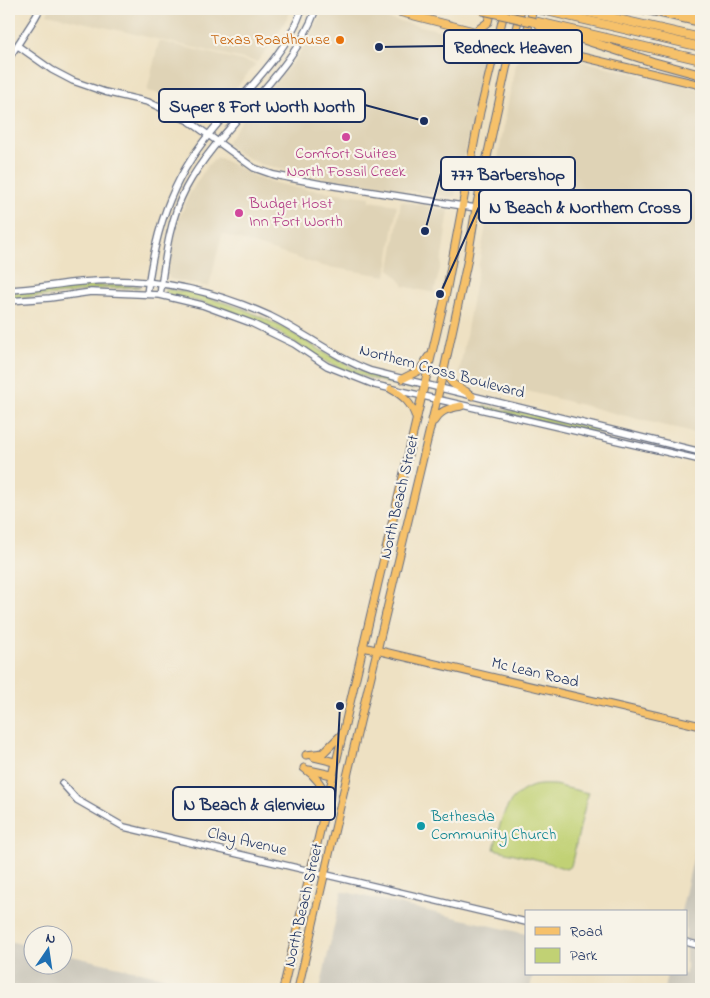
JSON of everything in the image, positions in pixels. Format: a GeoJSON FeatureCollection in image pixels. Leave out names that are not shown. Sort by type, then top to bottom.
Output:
{"type":"FeatureCollection","features":[{"type":"Feature","properties":{"kind":"highway"},"geometry":{"type":"LineString","coordinates":[[479,9],[701,60]]}},
{"type":"Feature","properties":{"kind":"highway"},"geometry":{"type":"LineString","coordinates":[[538,9],[701,46]]}},
{"type":"Feature","properties":{"kind":"highway"},"geometry":{"type":"LineString","coordinates":[[574,9],[701,38]]}},
{"type":"Feature","properties":{"kind":"highway"},"geometry":{"type":"LineString","coordinates":[[643,9],[701,22]]}},
{"type":"Feature","properties":{"kind":"highway"},"geometry":{"type":"LineString","coordinates":[[673,9],[701,14]]}},
{"type":"Feature","properties":{"kind":"highway"},"geometry":{"type":"LineString","coordinates":[[536,22],[543,29],[585,40],[653,62],[701,74]]}},
{"type":"Feature","properties":{"kind":"highway"},"geometry":{"type":"LineString","coordinates":[[691,36],[701,33]]}},
{"type":"Feature","properties":{"kind":"main road"},"geometry":{"type":"LineString","coordinates":[[387,9],[497,37],[701,84]]}},
{"type":"Feature","properties":{"kind":"main road"},"geometry":{"type":"LineString","coordinates":[[476,31],[488,22],[491,9]]}},
{"type":"Feature","properties":{"kind":"main road","name":"North Beach Street"},"geometry":{"type":"LineString","coordinates":[[283,989],[341,735],[425,385],[453,258],[480,112],[505,9]]}},
{"type":"Feature","properties":{"kind":"main road","name":"North Beach Street"},"geometry":{"type":"LineString","coordinates":[[298,989],[440,388],[467,263],[476,208],[521,9]]}},
{"type":"Feature","properties":{"kind":"main road"},"geometry":{"type":"LineString","coordinates":[[532,45],[527,32],[533,9]]}},
{"type":"Feature","properties":{"kind":"main road"},"geometry":{"type":"LineString","coordinates":[[508,60],[521,50],[532,45]]}},
{"type":"Feature","properties":{"kind":"main road"},"geometry":{"type":"LineString","coordinates":[[402,379],[420,370],[435,340]]}},
{"type":"Feature","properties":{"kind":"main road"},"geometry":{"type":"LineString","coordinates":[[444,370],[453,385],[472,396]]}},
{"type":"Feature","properties":{"kind":"main road"},"geometry":{"type":"LineString","coordinates":[[392,389],[408,401],[414,410],[417,420]]}},
{"type":"Feature","properties":{"kind":"main road"},"geometry":{"type":"LineString","coordinates":[[431,425],[439,413],[461,406]]}},
{"type":"Feature","properties":{"kind":"main road","name":"Mc Lean Road"},"geometry":{"type":"LineString","coordinates":[[363,647],[701,726]]}},
{"type":"Feature","properties":{"kind":"main road"},"geometry":{"type":"LineString","coordinates":[[335,762],[306,755],[323,753],[341,735]]}},
{"type":"Feature","properties":{"kind":"main road"},"geometry":{"type":"LineString","coordinates":[[327,799],[320,783],[304,768],[332,775]]}},
{"type":"Feature","properties":{"kind":"street"},"geometry":{"type":"LineString","coordinates":[[9,58],[40,9]]}},
{"type":"Feature","properties":{"kind":"street"},"geometry":{"type":"LineString","coordinates":[[146,294],[155,244],[170,195],[185,168],[208,135],[278,54],[294,29],[302,9]]}},
{"type":"Feature","properties":{"kind":"street"},"geometry":{"type":"LineString","coordinates":[[160,295],[167,248],[180,203],[192,178],[218,142],[287,61],[313,18],[316,9]]}},
{"type":"Feature","properties":{"kind":"street"},"geometry":{"type":"LineString","coordinates":[[18,46],[52,70],[73,81],[105,92],[159,106],[189,121],[254,168],[274,175],[476,208]]}},
{"type":"Feature","properties":{"kind":"street"},"geometry":{"type":"LineString","coordinates":[[278,54],[287,61]]}},
{"type":"Feature","properties":{"kind":"street","name":"Northern Cross Boulevard"},"geometry":{"type":"LineString","coordinates":[[9,290],[114,280],[161,283],[210,294],[247,307],[288,326],[356,365],[425,385],[701,452]]}},
{"type":"Feature","properties":{"kind":"street","name":"Northern Cross Boulevard"},"geometry":{"type":"LineString","coordinates":[[9,302],[91,292],[160,295],[202,305],[268,330],[328,366],[359,380],[422,397],[701,460]]}},
{"type":"Feature","properties":{"kind":"street"},"geometry":{"type":"LineString","coordinates":[[672,453],[674,445]]}},
{"type":"Feature","properties":{"kind":"street","name":"Clay Avenue"},"geometry":{"type":"LineString","coordinates":[[62,783],[77,800],[124,827],[525,922]]}},
{"type":"Feature","properties":{"kind":"street"},"geometry":{"type":"LineString","coordinates":[[688,943],[701,946]]}},
{"type":"Feature","properties":{"kind":"shaded area"},"geometry":{"type":"Polygon","coordinates":[[[49,9],[292,9],[274,41],[257,62],[47,14],[49,9]]]}},
{"type":"Feature","properties":{"kind":"shaded area"},"geometry":{"type":"Polygon","coordinates":[[[324,9],[345,9],[438,30],[472,41],[482,48],[486,61],[455,196],[449,197],[303,174],[260,164],[238,153],[226,143],[244,118],[294,61],[307,42],[324,9]]]}},
{"type":"Feature","properties":{"kind":"shaded area"},"geometry":{"type":"Polygon","coordinates":[[[159,41],[256,64],[214,113],[183,107],[184,99],[147,91],[159,41]]]}},
{"type":"Feature","properties":{"kind":"shaded area"},"geometry":{"type":"Polygon","coordinates":[[[534,50],[701,89],[701,435],[459,374],[515,65],[521,56],[528,51],[534,50]]]}},
{"type":"Feature","properties":{"kind":"shaded area"},"geometry":{"type":"Polygon","coordinates":[[[216,158],[220,158],[262,180],[297,188],[370,197],[370,201],[397,205],[386,276],[322,266],[222,234],[209,287],[170,279],[167,274],[177,223],[190,193],[207,166],[216,158]]]}},
{"type":"Feature","properties":{"kind":"shaded area"},"geometry":{"type":"Polygon","coordinates":[[[401,201],[449,210],[441,264],[434,293],[403,286],[390,269],[401,201]]]}},
{"type":"Feature","properties":{"kind":"shaded area"},"geometry":{"type":"Polygon","coordinates":[[[701,823],[701,989],[664,989],[667,976],[688,976],[688,910],[681,910],[701,823]]]}},
{"type":"Feature","properties":{"kind":"shaded area"},"geometry":{"type":"Polygon","coordinates":[[[342,891],[525,934],[525,976],[533,976],[530,989],[320,989],[342,891]]]}},
{"type":"Feature","properties":{"kind":"shaded area"},"geometry":{"type":"Polygon","coordinates":[[[9,941],[22,944],[22,976],[72,976],[72,956],[215,989],[9,989],[9,941]]]}},
{"type":"Feature","properties":{"kind":"green space"},"geometry":{"type":"Polygon","coordinates":[[[119,285],[140,287],[96,289],[68,294],[9,299],[9,293],[78,286],[119,285]]]}},
{"type":"Feature","properties":{"kind":"green space"},"geometry":{"type":"Polygon","coordinates":[[[164,290],[193,293],[244,309],[282,327],[337,360],[358,370],[414,388],[349,372],[316,356],[280,333],[253,320],[211,305],[168,295],[164,290]]]}},
{"type":"Feature","properties":{"kind":"green space"},"geometry":{"type":"Polygon","coordinates":[[[484,406],[531,413],[621,435],[587,431],[482,408],[484,406]]]}},
{"type":"Feature","properties":{"kind":"green space"},"geometry":{"type":"Polygon","coordinates":[[[555,785],[588,793],[571,866],[566,869],[543,861],[494,849],[501,821],[509,804],[515,797],[534,786],[555,785]]]}},
{"type":"Feature","properties":{"kind":"place","name":"Texas Roadhouse"},"geometry":{"type":"Point","coordinates":[340,40]}},
{"type":"Feature","properties":{"kind":"place","name":"Redneck Heaven"},"geometry":{"type":"Point","coordinates":[379,47]}},
{"type":"Feature","properties":{"kind":"place","name":"Super 8 Fort Worth North"},"geometry":{"type":"Point","coordinates":[424,121]}},
{"type":"Feature","properties":{"kind":"place","name":"Comfort Suites North Fossil Creek"},"geometry":{"type":"Point","coordinates":[346,137]}},
{"type":"Feature","properties":{"kind":"place","name":"Budget Host Inn Fort Worth"},"geometry":{"type":"Point","coordinates":[239,213]}},
{"type":"Feature","properties":{"kind":"place","name":"777 Barbershop"},"geometry":{"type":"Point","coordinates":[425,231]}},
{"type":"Feature","properties":{"kind":"place","name":"N Beach & Northern Cross"},"geometry":{"type":"Point","coordinates":[440,294]}},
{"type":"Feature","properties":{"kind":"place","name":"N Beach & Glenview"},"geometry":{"type":"Point","coordinates":[340,706]}},
{"type":"Feature","properties":{"kind":"place","name":"Bethesda Community Church"},"geometry":{"type":"Point","coordinates":[421,826]}}]}
